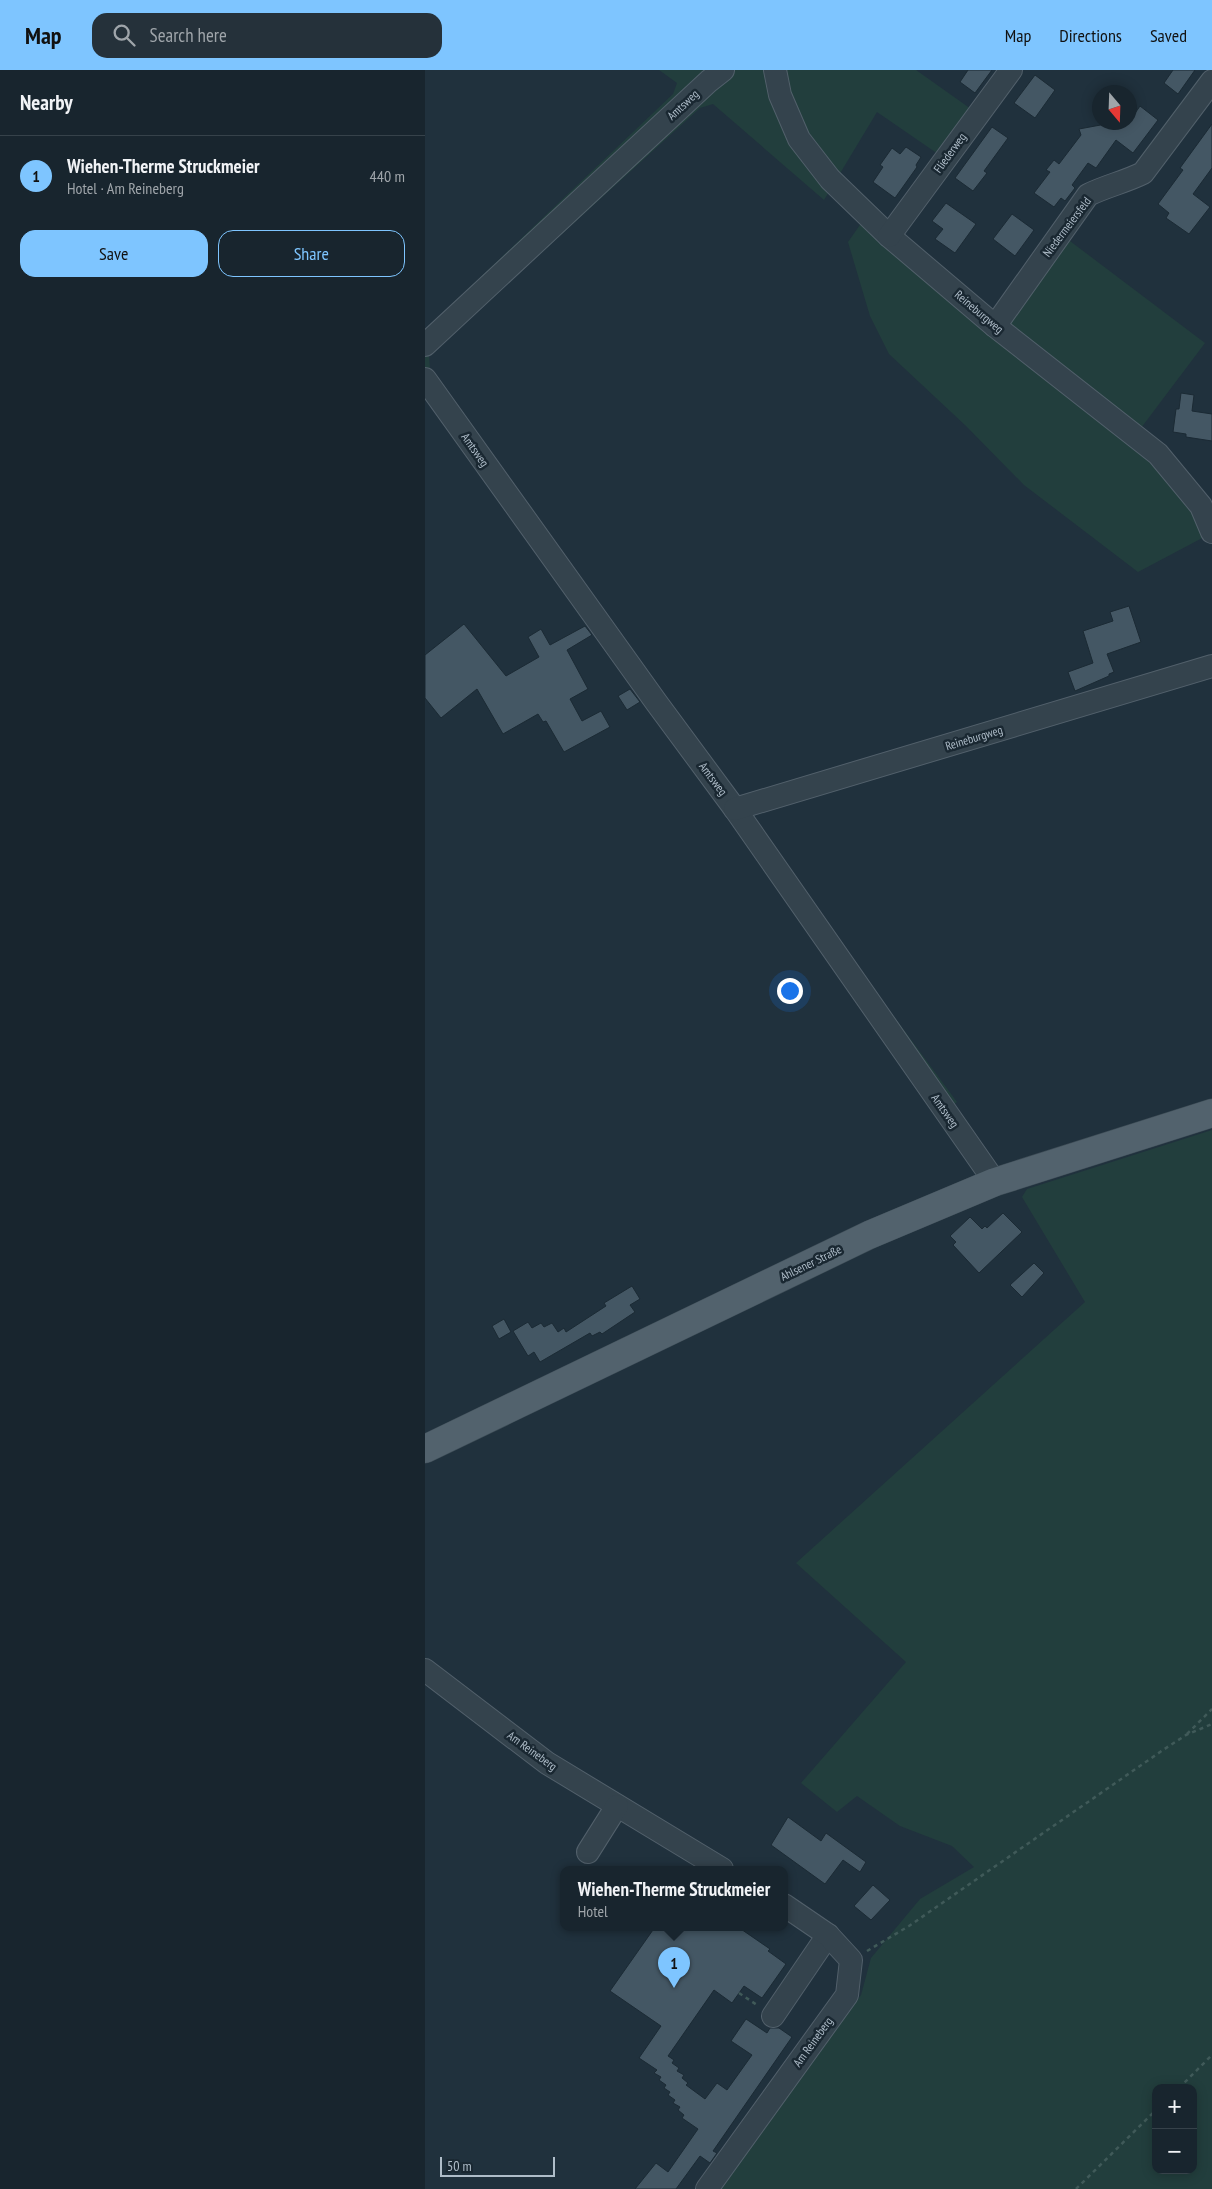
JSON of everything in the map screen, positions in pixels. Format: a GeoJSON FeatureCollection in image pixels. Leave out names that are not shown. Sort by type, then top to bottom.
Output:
{"type":"FeatureCollection","features":[{"type":"Feature","properties":{"kind":"main road","name":"Ahlsener Straße"},"geometry":{"type":"LineString","coordinates":[[425,1449],[869,1235],[995,1182],[1212,1113]]}},
{"type":"Feature","properties":{"kind":"street","name":"Reineburgweg"},"geometry":{"type":"LineString","coordinates":[[775,70],[780,95],[799,140],[830,179],[889,236],[995,326],[1158,454],[1207,505],[1212,532]]}},
{"type":"Feature","properties":{"kind":"street","name":"Fliederweg"},"geometry":{"type":"LineString","coordinates":[[889,236],[1011,70]]}},
{"type":"Feature","properties":{"kind":"street","name":"Amtsweg"},"geometry":{"type":"LineString","coordinates":[[425,345],[709,74]]}},
{"type":"Feature","properties":{"kind":"street","name":"Niedermeiersfeld"},"geometry":{"type":"LineString","coordinates":[[995,326],[1088,195],[1105,186],[1127,182],[1143,173],[1212,81]]}},
{"type":"Feature","properties":{"kind":"street","name":"Amtsweg"},"geometry":{"type":"LineString","coordinates":[[425,379],[641,682],[735,809],[995,1182]]}},
{"type":"Feature","properties":{"kind":"street","name":"Reineburgweg"},"geometry":{"type":"LineString","coordinates":[[735,809],[1212,666]]}},
{"type":"Feature","properties":{"kind":"street","name":"Am Reineberg"},"geometry":{"type":"LineString","coordinates":[[425,1670],[547,1763],[717,1866]]}},
{"type":"Feature","properties":{"kind":"street"},"geometry":{"type":"LineString","coordinates":[[587,1852],[617,1806]]}},
{"type":"Feature","properties":{"kind":"street"},"geometry":{"type":"LineString","coordinates":[[788,1908],[828,1935],[851,1960]]}},
{"type":"Feature","properties":{"kind":"street"},"geometry":{"type":"LineString","coordinates":[[773,2016],[828,1935]]}},
{"type":"Feature","properties":{"kind":"street","name":"Am Reineberg"},"geometry":{"type":"LineString","coordinates":[[707,2189],[847,1995],[851,1960]]}},
{"type":"Feature","properties":{"kind":"path"},"geometry":{"type":"LineString","coordinates":[[851,1960],[909,1926],[1186,1735],[1212,1709]]}},
{"type":"Feature","properties":{"kind":"path"},"geometry":{"type":"LineString","coordinates":[[1186,1735],[1212,1724]]}},
{"type":"Feature","properties":{"kind":"path"},"geometry":{"type":"LineString","coordinates":[[739,1993],[773,2016]]}},
{"type":"Feature","properties":{"kind":"path"},"geometry":{"type":"LineString","coordinates":[[1183,2084],[1212,2055]]}},
{"type":"Feature","properties":{"kind":"path"},"geometry":{"type":"LineString","coordinates":[[1076,2189],[1152,2114]]}},
{"type":"Feature","properties":{"kind":"green space"},"geometry":{"type":"Polygon","coordinates":[[[659,70],[916,70],[971,109],[938,154],[877,112],[824,200],[713,104],[700,108],[429,355],[430,369],[733,794],[756,809],[751,816],[754,827],[957,1102],[943,1113],[425,396],[425,330],[673,94],[677,83],[659,70]]]}},
{"type":"Feature","properties":{"kind":"green space"},"geometry":{"type":"Polygon","coordinates":[[[862,222],[1141,454],[1176,488],[1206,536],[1138,572],[1024,485],[966,426],[889,354],[870,316],[848,242],[862,222]]]}},
{"type":"Feature","properties":{"kind":"green space"},"geometry":{"type":"Polygon","coordinates":[[[1066,238],[1205,343],[1138,432],[1011,329],[1010,316],[1066,238]]]}},
{"type":"Feature","properties":{"kind":"green space"},"geometry":{"type":"Polygon","coordinates":[[[1212,1130],[1212,2189],[717,2189],[861,1995],[871,1958],[920,1899],[974,1867],[952,1846],[900,1826],[857,1796],[837,1812],[801,1783],[906,1662],[796,1563],[1085,1302],[1022,1197],[1027,1189],[1212,1130]]]}},
{"type":"Feature","properties":{"kind":"building"},"geometry":{"type":"Polygon","coordinates":[[[968,70],[992,70],[975,93],[960,82],[968,70]]]}},
{"type":"Feature","properties":{"kind":"building"},"geometry":{"type":"Polygon","coordinates":[[[1173,70],[1195,70],[1178,94],[1164,83],[1173,70]]]}},
{"type":"Feature","properties":{"kind":"building"},"geometry":{"type":"Polygon","coordinates":[[[1035,75],[1055,90],[1035,118],[1014,103],[1035,75]]]}},
{"type":"Feature","properties":{"kind":"building"},"geometry":{"type":"Polygon","coordinates":[[[1140,106],[1158,120],[1133,153],[1116,140],[1096,168],[1088,163],[1072,185],[1075,188],[1065,201],[1061,198],[1054,207],[1034,193],[1050,172],[1046,170],[1054,160],[1059,164],[1081,135],[1079,129],[1092,127],[1092,130],[1137,130],[1137,110],[1140,106]]]}},
{"type":"Feature","properties":{"kind":"building"},"geometry":{"type":"Polygon","coordinates":[[[1212,124],[1212,168],[1193,194],[1210,207],[1189,234],[1166,218],[1169,213],[1158,204],[1183,170],[1180,168],[1212,124]]]}},
{"type":"Feature","properties":{"kind":"building"},"geometry":{"type":"Polygon","coordinates":[[[992,127],[1008,138],[984,171],[987,173],[973,191],[955,178],[992,127]]]}},
{"type":"Feature","properties":{"kind":"building"},"geometry":{"type":"Polygon","coordinates":[[[906,147],[921,157],[916,165],[917,167],[895,198],[873,182],[883,167],[880,165],[892,148],[900,154],[906,147]]]}},
{"type":"Feature","properties":{"kind":"building"},"geometry":{"type":"Polygon","coordinates":[[[946,203],[976,224],[955,253],[935,239],[943,229],[932,221],[946,203]]]}},
{"type":"Feature","properties":{"kind":"building"},"geometry":{"type":"Polygon","coordinates":[[[1012,214],[1034,230],[1015,256],[993,239],[1012,214]]]}},
{"type":"Feature","properties":{"kind":"building"},"geometry":{"type":"Polygon","coordinates":[[[1181,393],[1194,395],[1192,411],[1212,414],[1212,441],[1186,437],[1186,434],[1173,432],[1176,409],[1179,409],[1181,393]]]}},
{"type":"Feature","properties":{"kind":"building"},"geometry":{"type":"Polygon","coordinates":[[[1129,606],[1141,642],[1107,654],[1114,672],[1075,691],[1068,672],[1093,663],[1083,631],[1113,621],[1110,612],[1129,606]]]}},
{"type":"Feature","properties":{"kind":"building"},"geometry":{"type":"Polygon","coordinates":[[[464,624],[506,676],[539,657],[528,637],[541,629],[550,645],[585,626],[592,635],[567,650],[588,689],[570,699],[582,721],[601,711],[610,727],[564,752],[546,721],[543,722],[538,714],[503,734],[477,689],[441,718],[425,698],[425,655],[464,624]]]}},
{"type":"Feature","properties":{"kind":"building"},"geometry":{"type":"Polygon","coordinates":[[[630,689],[640,702],[627,710],[618,696],[630,689]]]}},
{"type":"Feature","properties":{"kind":"building"},"geometry":{"type":"Polygon","coordinates":[[[1003,1213],[1022,1232],[979,1273],[953,1245],[956,1242],[950,1236],[970,1217],[982,1229],[985,1226],[987,1228],[1003,1213]]]}},
{"type":"Feature","properties":{"kind":"building"},"geometry":{"type":"Polygon","coordinates":[[[1034,1263],[1044,1273],[1022,1297],[1010,1285],[1034,1263]]]}},
{"type":"Feature","properties":{"kind":"building"},"geometry":{"type":"Polygon","coordinates":[[[632,1286],[640,1299],[630,1305],[635,1312],[602,1334],[600,1332],[592,1336],[590,1333],[540,1362],[534,1352],[528,1356],[513,1331],[528,1322],[532,1328],[541,1323],[544,1327],[552,1323],[558,1332],[564,1328],[566,1332],[606,1306],[604,1303],[632,1286]]]}},
{"type":"Feature","properties":{"kind":"building"},"geometry":{"type":"Polygon","coordinates":[[[504,1319],[511,1332],[499,1339],[492,1326],[504,1319]]]}},
{"type":"Feature","properties":{"kind":"building"},"geometry":{"type":"Polygon","coordinates":[[[788,1817],[821,1841],[826,1833],[866,1862],[860,1872],[843,1860],[825,1884],[771,1845],[788,1817]]]}},
{"type":"Feature","properties":{"kind":"building"},"geometry":{"type":"Polygon","coordinates":[[[873,1885],[890,1900],[871,1920],[854,1906],[873,1885]]]}},
{"type":"Feature","properties":{"kind":"building"},"geometry":{"type":"Polygon","coordinates":[[[652,1931],[744,1931],[770,1949],[768,1951],[786,1964],[762,1998],[744,1986],[732,2003],[714,1990],[668,2056],[674,2060],[672,2063],[679,2068],[677,2071],[684,2075],[682,2078],[688,2083],[686,2085],[705,2099],[717,2083],[727,2090],[752,2055],[731,2041],[746,2019],[767,2033],[770,2028],[779,2028],[792,2037],[713,2151],[717,2153],[710,2163],[700,2156],[676,2189],[635,2189],[656,2163],[668,2172],[698,2129],[682,2118],[684,2115],[678,2110],[680,2107],[673,2103],[675,2100],[668,2095],[670,2092],[664,2088],[666,2085],[659,2080],[661,2077],[654,2073],[657,2070],[639,2058],[661,2026],[610,1991],[652,1931]]]}},
{"type":"Feature","properties":{"kind":"place","name":"Wiehen-Therme Struckmeier"},"geometry":{"type":"Point","coordinates":[674,1988]}}]}
